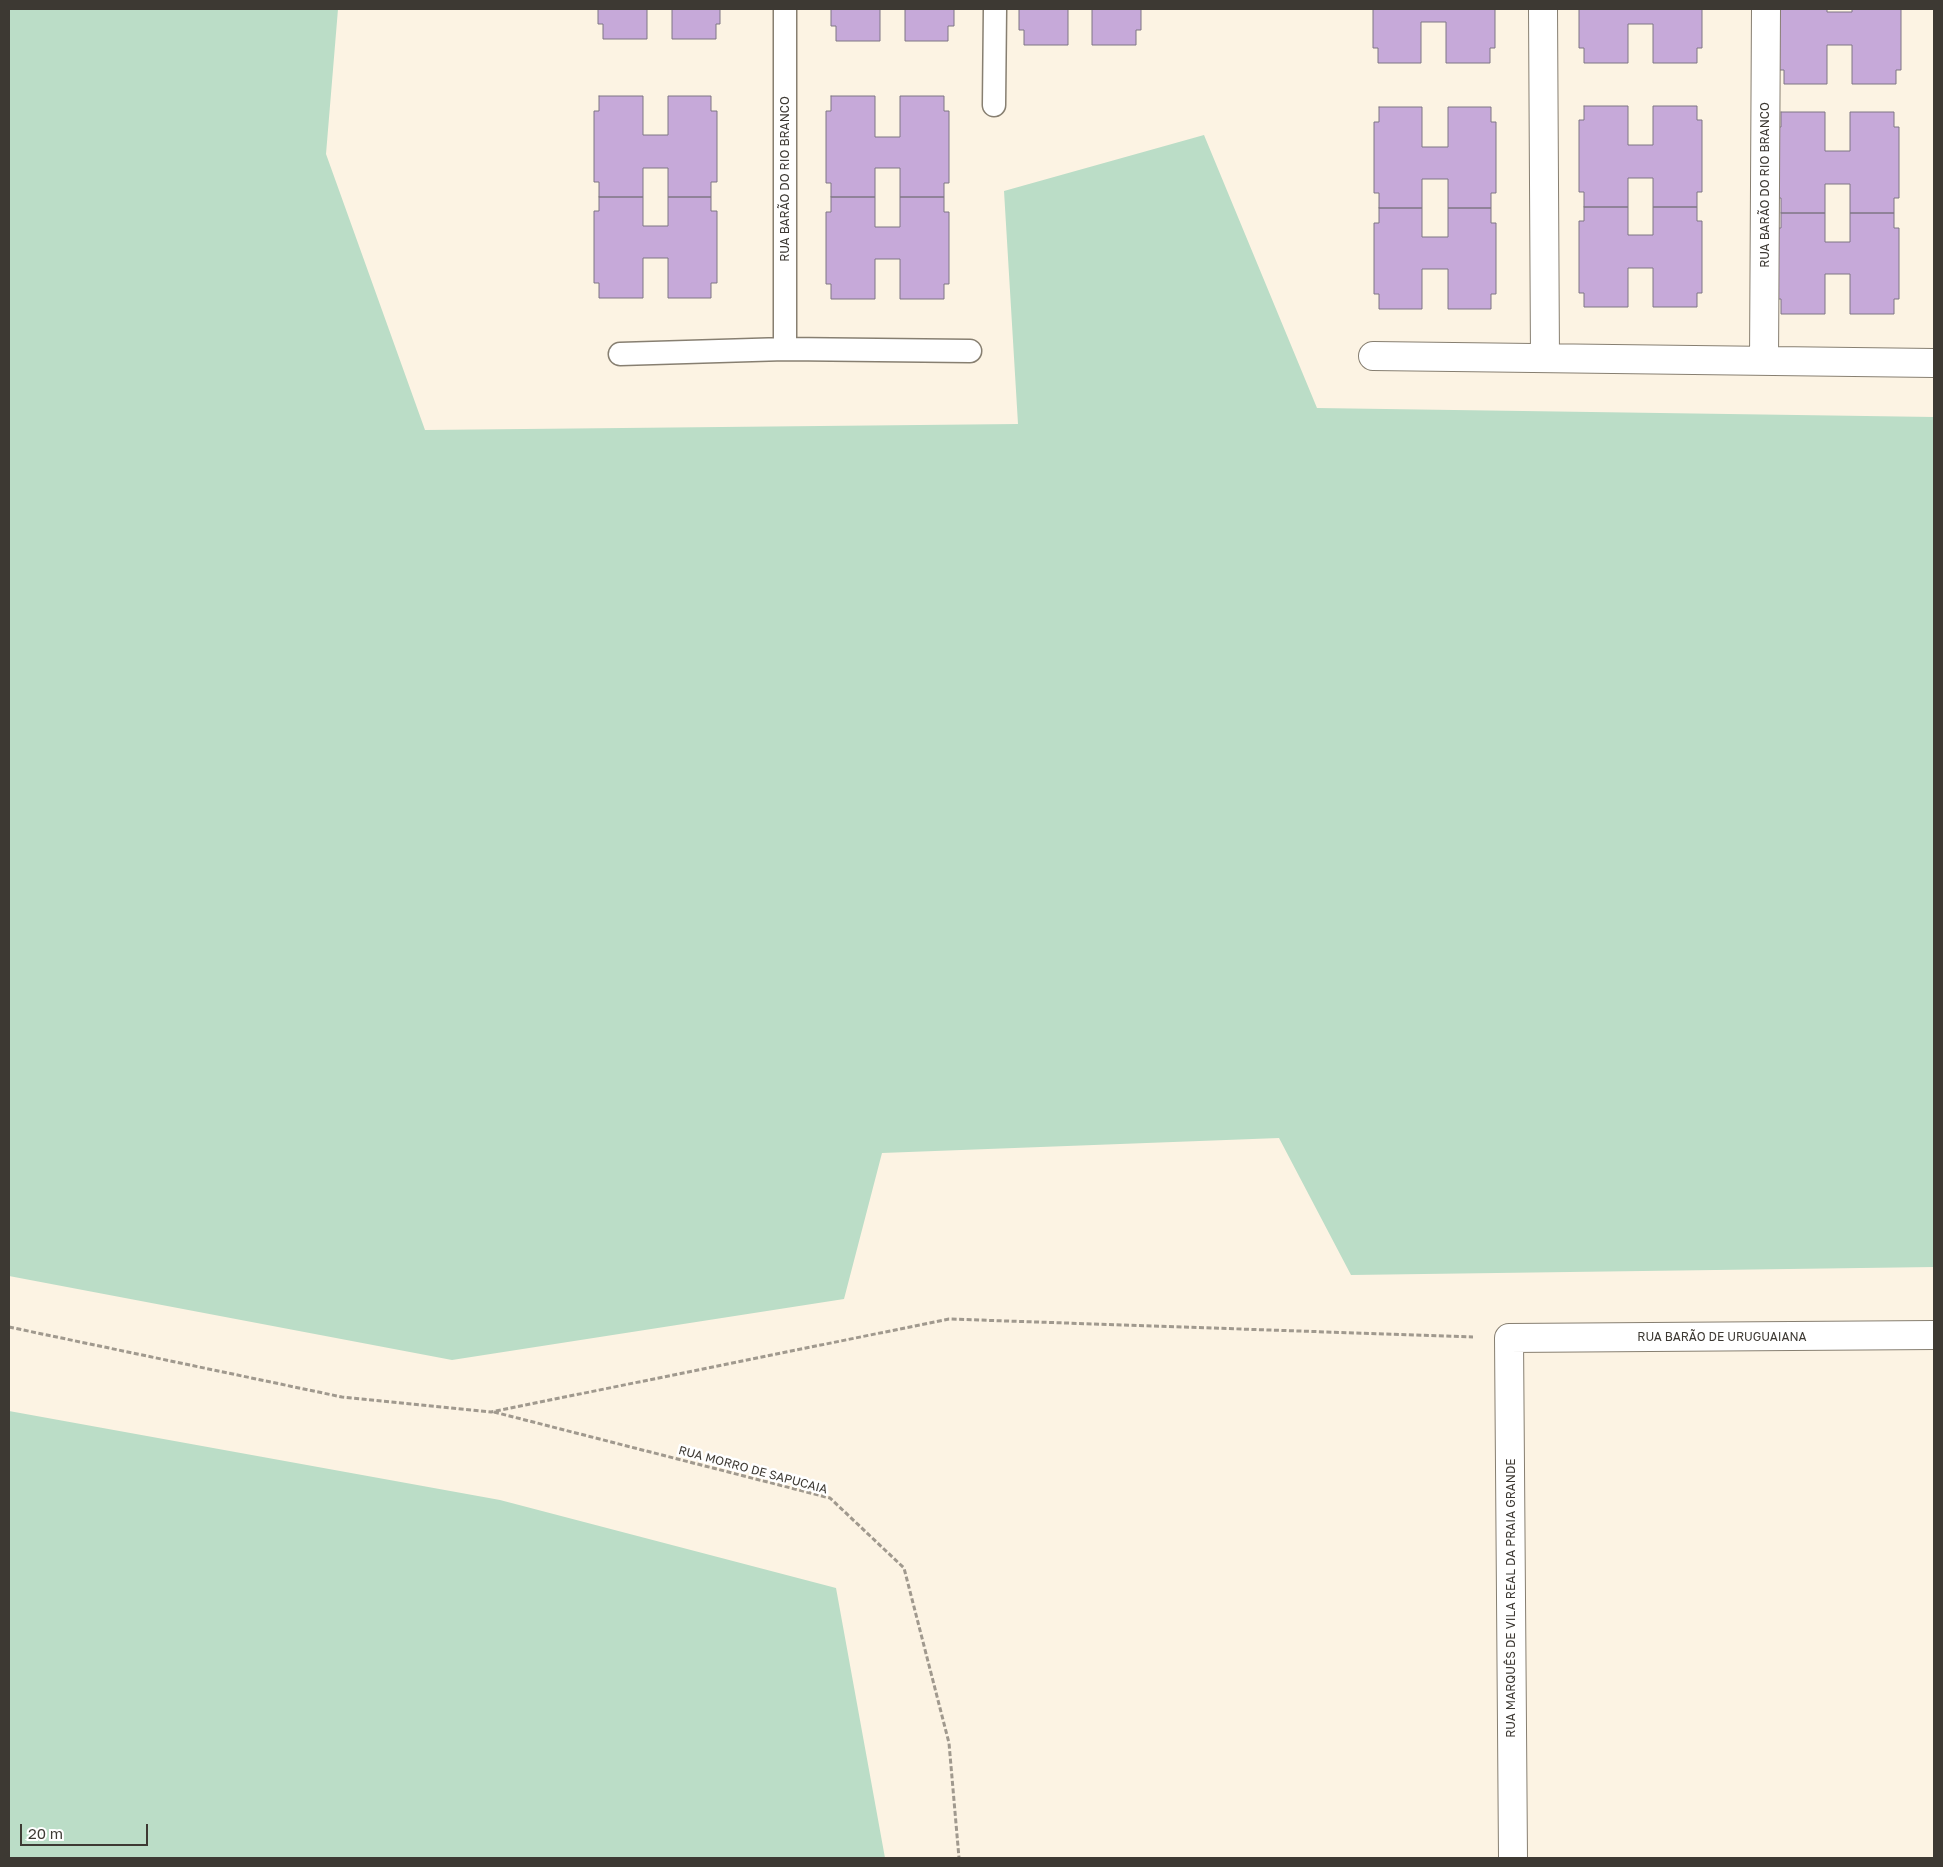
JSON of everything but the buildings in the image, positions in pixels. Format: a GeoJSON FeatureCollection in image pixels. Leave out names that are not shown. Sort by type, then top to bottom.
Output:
{"type":"FeatureCollection","features":[{"type":"Feature","properties":{"kind":"street"},"geometry":{"type":"LineString","coordinates":[[1543,9],[1545,358]]}},
{"type":"Feature","properties":{"kind":"street","name":"RUA BARÃO DO RIO BRANCO"},"geometry":{"type":"LineString","coordinates":[[1764,361],[1766,9]]}},
{"type":"Feature","properties":{"kind":"street"},"geometry":{"type":"LineString","coordinates":[[1373,356],[1934,363]]}},
{"type":"Feature","properties":{"kind":"street","name":"RUA BARÃO DE URUGUAIANA"},"geometry":{"type":"LineString","coordinates":[[1509,1338],[1934,1335]]}},
{"type":"Feature","properties":{"kind":"street","name":"RUA MARQUÊS DE VILA REAL DA PRAIA GRANDE"},"geometry":{"type":"LineString","coordinates":[[1509,1338],[1513,1858]]}},
{"type":"Feature","properties":{"kind":"lane","name":"RUA BARÃO DO RIO BRANCO"},"geometry":{"type":"LineString","coordinates":[[785,9],[785,349]]}},
{"type":"Feature","properties":{"kind":"lane"},"geometry":{"type":"LineString","coordinates":[[994,105],[995,9]]}},
{"type":"Feature","properties":{"kind":"lane"},"geometry":{"type":"LineString","coordinates":[[620,354],[785,349],[970,351]]}},
{"type":"Feature","properties":{"kind":"path"},"geometry":{"type":"LineString","coordinates":[[9,1327],[342,1397],[491,1412],[949,1319],[1509,1338]]}},
{"type":"Feature","properties":{"kind":"path","name":"RUA MORRO DE SAPUCAIA"},"geometry":{"type":"LineString","coordinates":[[491,1412],[830,1498],[904,1568],[949,1743],[959,1858]]}},
{"type":"Feature","properties":{"kind":"green space"},"geometry":{"type":"Polygon","coordinates":[[[9,9],[338,9],[326,154],[425,430],[1018,424],[1004,191],[1204,135],[1317,408],[1934,417],[1934,1267],[1351,1275],[1279,1138],[882,1153],[844,1299],[452,1360],[9,1276],[9,9]]]}},
{"type":"Feature","properties":{"kind":"green space"},"geometry":{"type":"Polygon","coordinates":[[[9,1411],[500,1500],[836,1588],[885,1858],[9,1858],[9,1411]]]}}]}
